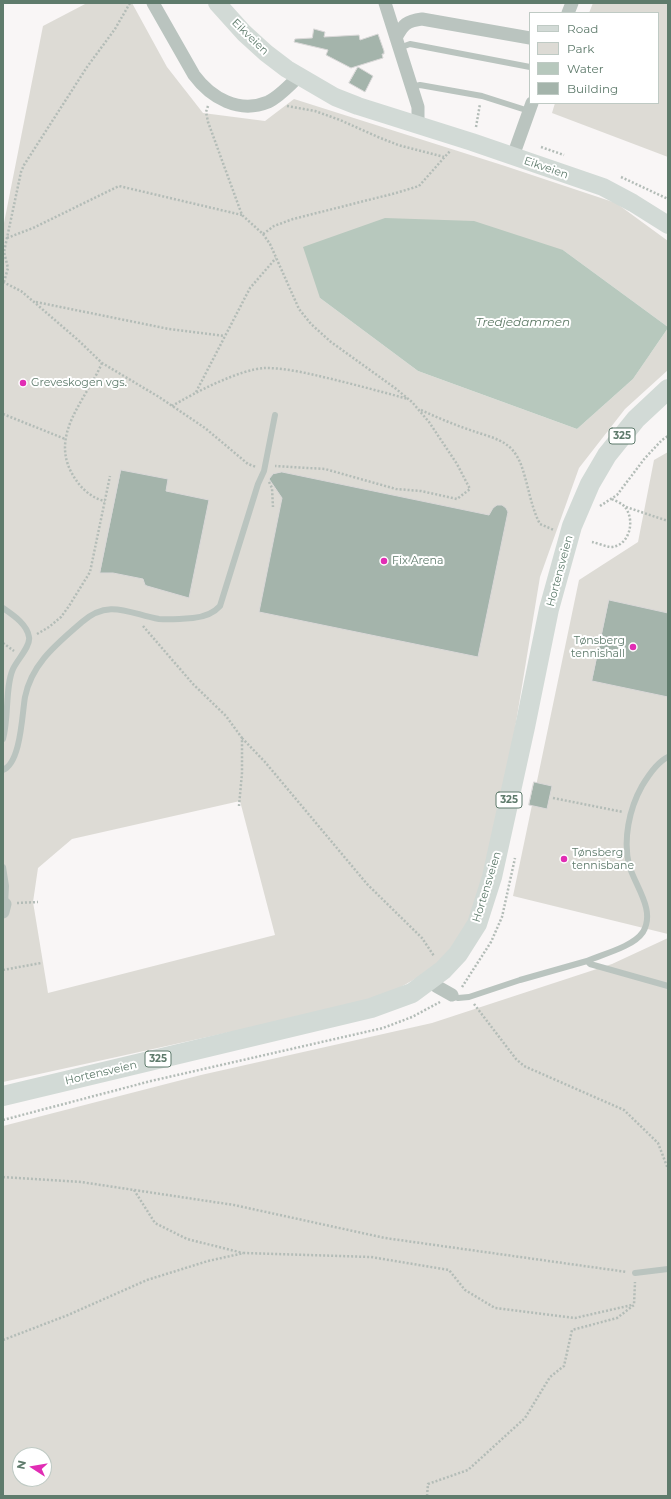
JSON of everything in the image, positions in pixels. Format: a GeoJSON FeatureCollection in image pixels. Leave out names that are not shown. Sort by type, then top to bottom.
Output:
{"type":"FeatureCollection","features":[{"type":"Feature","properties":{"kind":"main road","name":"Eikveien"},"geometry":{"type":"LineString","coordinates":[[217,3],[244,33],[266,53],[299,76],[335,97],[358,106],[466,141],[515,149],[603,187],[633,203],[668,225]]}},
{"type":"Feature","properties":{"kind":"main road","name":"Hortensveien"},"geometry":{"type":"LineString","coordinates":[[3,1096],[371,1008],[412,993],[437,975],[458,954],[477,924],[492,877],[549,609],[572,526],[590,484],[607,455],[636,419],[666,392]]}},
{"type":"Feature","properties":{"kind":"street"},"geometry":{"type":"LineString","coordinates":[[153,3],[194,75],[210,93],[221,100],[245,106],[259,105],[274,99],[299,76]]}},
{"type":"Feature","properties":{"kind":"street"},"geometry":{"type":"LineString","coordinates":[[385,3],[418,107],[418,126]]}},
{"type":"Feature","properties":{"kind":"street"},"geometry":{"type":"LineString","coordinates":[[397,43],[405,24],[412,20],[422,19],[529,38]]}},
{"type":"Feature","properties":{"kind":"street"},"geometry":{"type":"LineString","coordinates":[[515,149],[530,107]]}},
{"type":"Feature","properties":{"kind":"street"},"geometry":{"type":"LineString","coordinates":[[437,975],[436,986],[452,995]]}},
{"type":"Feature","properties":{"kind":"lane"},"geometry":{"type":"LineString","coordinates":[[397,43],[410,44],[529,67]]}},
{"type":"Feature","properties":{"kind":"lane"},"geometry":{"type":"LineString","coordinates":[[411,87],[420,85],[482,96],[530,107]]}},
{"type":"Feature","properties":{"kind":"lane"},"geometry":{"type":"LineString","coordinates":[[3,770],[10,765],[14,756],[18,743],[29,684],[37,667],[58,643],[83,621],[97,611],[103,609],[125,610],[160,619],[175,620],[201,617],[212,613],[217,609],[222,599],[258,484],[264,471],[275,415]]}},
{"type":"Feature","properties":{"kind":"lane"},"geometry":{"type":"LineString","coordinates":[[3,608],[23,624],[27,629],[29,638],[28,646],[12,670],[3,739]]}},
{"type":"Feature","properties":{"kind":"lane"},"geometry":{"type":"LineString","coordinates":[[452,995],[458,998],[469,997],[520,980],[587,961],[628,944],[642,932],[646,923],[647,915],[642,895],[629,865],[627,841],[630,814],[636,796],[648,776],[664,759],[668,757]]}},
{"type":"Feature","properties":{"kind":"lane"},"geometry":{"type":"LineString","coordinates":[[3,867],[6,886],[4,908]]}},
{"type":"Feature","properties":{"kind":"lane"},"geometry":{"type":"LineString","coordinates":[[587,961],[590,964],[668,986]]}},
{"type":"Feature","properties":{"kind":"lane"},"geometry":{"type":"LineString","coordinates":[[635,1273],[668,1269]]}},
{"type":"Feature","properties":{"kind":"path"},"geometry":{"type":"LineString","coordinates":[[130,3],[115,29],[87,67],[24,165],[21,172],[6,239],[4,252],[8,268],[3,282],[20,291],[34,302],[102,363],[172,406],[205,428],[248,464],[264,471],[272,488],[273,506]]}},
{"type":"Feature","properties":{"kind":"path"},"geometry":{"type":"LineString","coordinates":[[210,93],[206,112],[208,122],[242,215],[263,234],[270,244],[299,309],[311,324],[331,342],[395,388],[419,409],[457,464],[470,489],[457,498],[421,491],[396,489],[325,469],[271,466],[264,471]]}},
{"type":"Feature","properties":{"kind":"path"},"geometry":{"type":"LineString","coordinates":[[263,234],[274,226],[293,219],[419,186],[444,157],[457,145],[466,141],[482,96]]}},
{"type":"Feature","properties":{"kind":"path"},"geometry":{"type":"LineString","coordinates":[[284,106],[315,111],[398,145],[444,157]]}},
{"type":"Feature","properties":{"kind":"path"},"geometry":{"type":"LineString","coordinates":[[208,107],[214,109]]}},
{"type":"Feature","properties":{"kind":"path"},"geometry":{"type":"LineString","coordinates":[[515,149],[549,150],[571,158]]}},
{"type":"Feature","properties":{"kind":"path"},"geometry":{"type":"LineString","coordinates":[[615,175],[637,183],[668,199]]}},
{"type":"Feature","properties":{"kind":"path"},"geometry":{"type":"LineString","coordinates":[[6,239],[33,228],[119,186],[242,215]]}},
{"type":"Feature","properties":{"kind":"path"},"geometry":{"type":"LineString","coordinates":[[196,392],[250,288],[276,258]]}},
{"type":"Feature","properties":{"kind":"path"},"geometry":{"type":"LineString","coordinates":[[34,302],[169,329],[225,336]]}},
{"type":"Feature","properties":{"kind":"path"},"geometry":{"type":"LineString","coordinates":[[102,363],[97,376],[67,427],[64,450],[67,463],[72,474],[86,491],[100,500],[105,501]]}},
{"type":"Feature","properties":{"kind":"path"},"geometry":{"type":"LineString","coordinates":[[172,406],[196,392],[251,370],[264,368],[303,373],[409,400]]}},
{"type":"Feature","properties":{"kind":"path"},"geometry":{"type":"LineString","coordinates":[[419,409],[507,445],[520,462],[535,514],[540,524],[556,531]]}},
{"type":"Feature","properties":{"kind":"path"},"geometry":{"type":"LineString","coordinates":[[3,414],[65,439]]}},
{"type":"Feature","properties":{"kind":"path"},"geometry":{"type":"LineString","coordinates":[[668,436],[662,440],[645,458],[617,495],[612,499],[625,507],[668,521]]}},
{"type":"Feature","properties":{"kind":"path"},"geometry":{"type":"LineString","coordinates":[[29,638],[49,627],[61,617],[70,606],[90,572],[110,476]]}},
{"type":"Feature","properties":{"kind":"path"},"geometry":{"type":"LineString","coordinates":[[592,542],[610,546],[619,545],[626,540],[630,531],[630,520],[625,507]]}},
{"type":"Feature","properties":{"kind":"path"},"geometry":{"type":"LineString","coordinates":[[125,610],[132,614],[143,625],[194,684],[226,716],[242,738],[265,762],[367,884],[422,938],[437,975]]}},
{"type":"Feature","properties":{"kind":"path"},"geometry":{"type":"LineString","coordinates":[[239,806],[242,738]]}},
{"type":"Feature","properties":{"kind":"path"},"geometry":{"type":"LineString","coordinates":[[553,798],[630,814]]}},
{"type":"Feature","properties":{"kind":"path"},"geometry":{"type":"LineString","coordinates":[[4,908],[38,902]]}},
{"type":"Feature","properties":{"kind":"path"},"geometry":{"type":"LineString","coordinates":[[3,970],[41,963]]}},
{"type":"Feature","properties":{"kind":"path"},"geometry":{"type":"LineString","coordinates":[[3,1120],[151,1081],[383,1028],[412,1017],[452,995]]}},
{"type":"Feature","properties":{"kind":"path"},"geometry":{"type":"LineString","coordinates":[[469,997],[516,1059],[524,1066],[624,1110],[658,1143],[668,1169]]}},
{"type":"Feature","properties":{"kind":"path"},"geometry":{"type":"LineString","coordinates":[[3,1177],[81,1182],[234,1205],[385,1238],[635,1273],[634,1305]]}},
{"type":"Feature","properties":{"kind":"path"},"geometry":{"type":"LineString","coordinates":[[134,1190],[155,1223],[187,1238],[244,1253],[371,1257],[449,1270],[466,1290],[495,1308],[502,1309],[575,1318],[634,1305]]}},
{"type":"Feature","properties":{"kind":"path"},"geometry":{"type":"LineString","coordinates":[[3,1340],[68,1315],[147,1280],[208,1261],[244,1253]]}},
{"type":"Feature","properties":{"kind":"path"},"geometry":{"type":"LineString","coordinates":[[427,1496],[428,1484],[468,1470],[525,1418],[550,1377],[564,1366],[572,1330],[617,1318],[634,1305]]}},
{"type":"Feature","properties":{"kind":"green space"},"geometry":{"type":"Polygon","coordinates":[[[87,3],[132,3],[167,67],[203,113],[265,121],[294,99],[616,203],[668,241],[668,327],[563,250],[320,298],[418,371],[577,429],[633,379],[668,328],[668,370],[625,409],[579,468],[540,577],[503,801],[478,914],[441,964],[380,999],[3,1082],[3,228],[43,26],[87,3]],[[240,801],[72,839],[38,868],[33,902],[48,993],[275,935],[240,801]]]}},
{"type":"Feature","properties":{"kind":"green space"},"geometry":{"type":"Polygon","coordinates":[[[593,3],[668,3],[668,157],[552,113],[555,104],[659,104],[659,12],[589,12],[593,3]]]}},
{"type":"Feature","properties":{"kind":"green space"},"geometry":{"type":"Polygon","coordinates":[[[668,452],[668,934],[513,896],[579,580],[638,542],[654,460],[668,452]]]}},
{"type":"Feature","properties":{"kind":"green space"},"geometry":{"type":"Polygon","coordinates":[[[668,938],[668,1496],[3,1496],[3,1126],[201,1075],[432,1023],[612,964],[668,938]]]}},
{"type":"Feature","properties":{"kind":"water","name":"Tredjedammen"},"geometry":{"type":"Polygon","coordinates":[[[385,218],[474,221],[563,250],[668,328],[633,379],[577,429],[418,371],[320,298],[303,247],[385,218]]]}},
{"type":"Feature","properties":{"kind":"building"},"geometry":{"type":"Polygon","coordinates":[[[314,29],[325,32],[324,37],[359,35],[360,40],[378,34],[384,51],[384,54],[382,54],[383,58],[351,68],[326,55],[328,50],[294,42],[295,39],[312,38],[314,29]]]}},
{"type":"Feature","properties":{"kind":"building"},"geometry":{"type":"Polygon","coordinates":[[[358,67],[373,76],[365,92],[349,83],[358,67]]]}},
{"type":"Feature","properties":{"kind":"building"},"geometry":{"type":"Polygon","coordinates":[[[121,470],[168,479],[166,491],[209,500],[189,598],[147,586],[145,585],[143,579],[113,573],[100,573],[121,470]]]}},
{"type":"Feature","properties":{"kind":"building","name":"Fix Arena"},"geometry":{"type":"Polygon","coordinates":[[[282,472],[489,515],[493,508],[497,505],[502,505],[506,508],[508,512],[478,657],[259,612],[282,498],[269,479],[273,474],[282,472]]]}},
{"type":"Feature","properties":{"kind":"building","name":"Tønsberg tennishall"},"geometry":{"type":"Polygon","coordinates":[[[609,600],[668,613],[668,697],[592,681],[609,600]]]}},
{"type":"Feature","properties":{"kind":"building"},"geometry":{"type":"Polygon","coordinates":[[[534,782],[552,786],[547,809],[529,805],[534,782]]]}},
{"type":"Feature","properties":{"kind":"place","name":"Greveskogen vgs."},"geometry":{"type":"Point","coordinates":[23,383]}},
{"type":"Feature","properties":{"kind":"place","name":"Fix Arena"},"geometry":{"type":"Point","coordinates":[384,561]}},
{"type":"Feature","properties":{"kind":"place","name":"Tønsberg tennishall"},"geometry":{"type":"Point","coordinates":[633,647]}},
{"type":"Feature","properties":{"kind":"place","name":"Tønsberg tennisbane"},"geometry":{"type":"Point","coordinates":[564,859]}}]}
